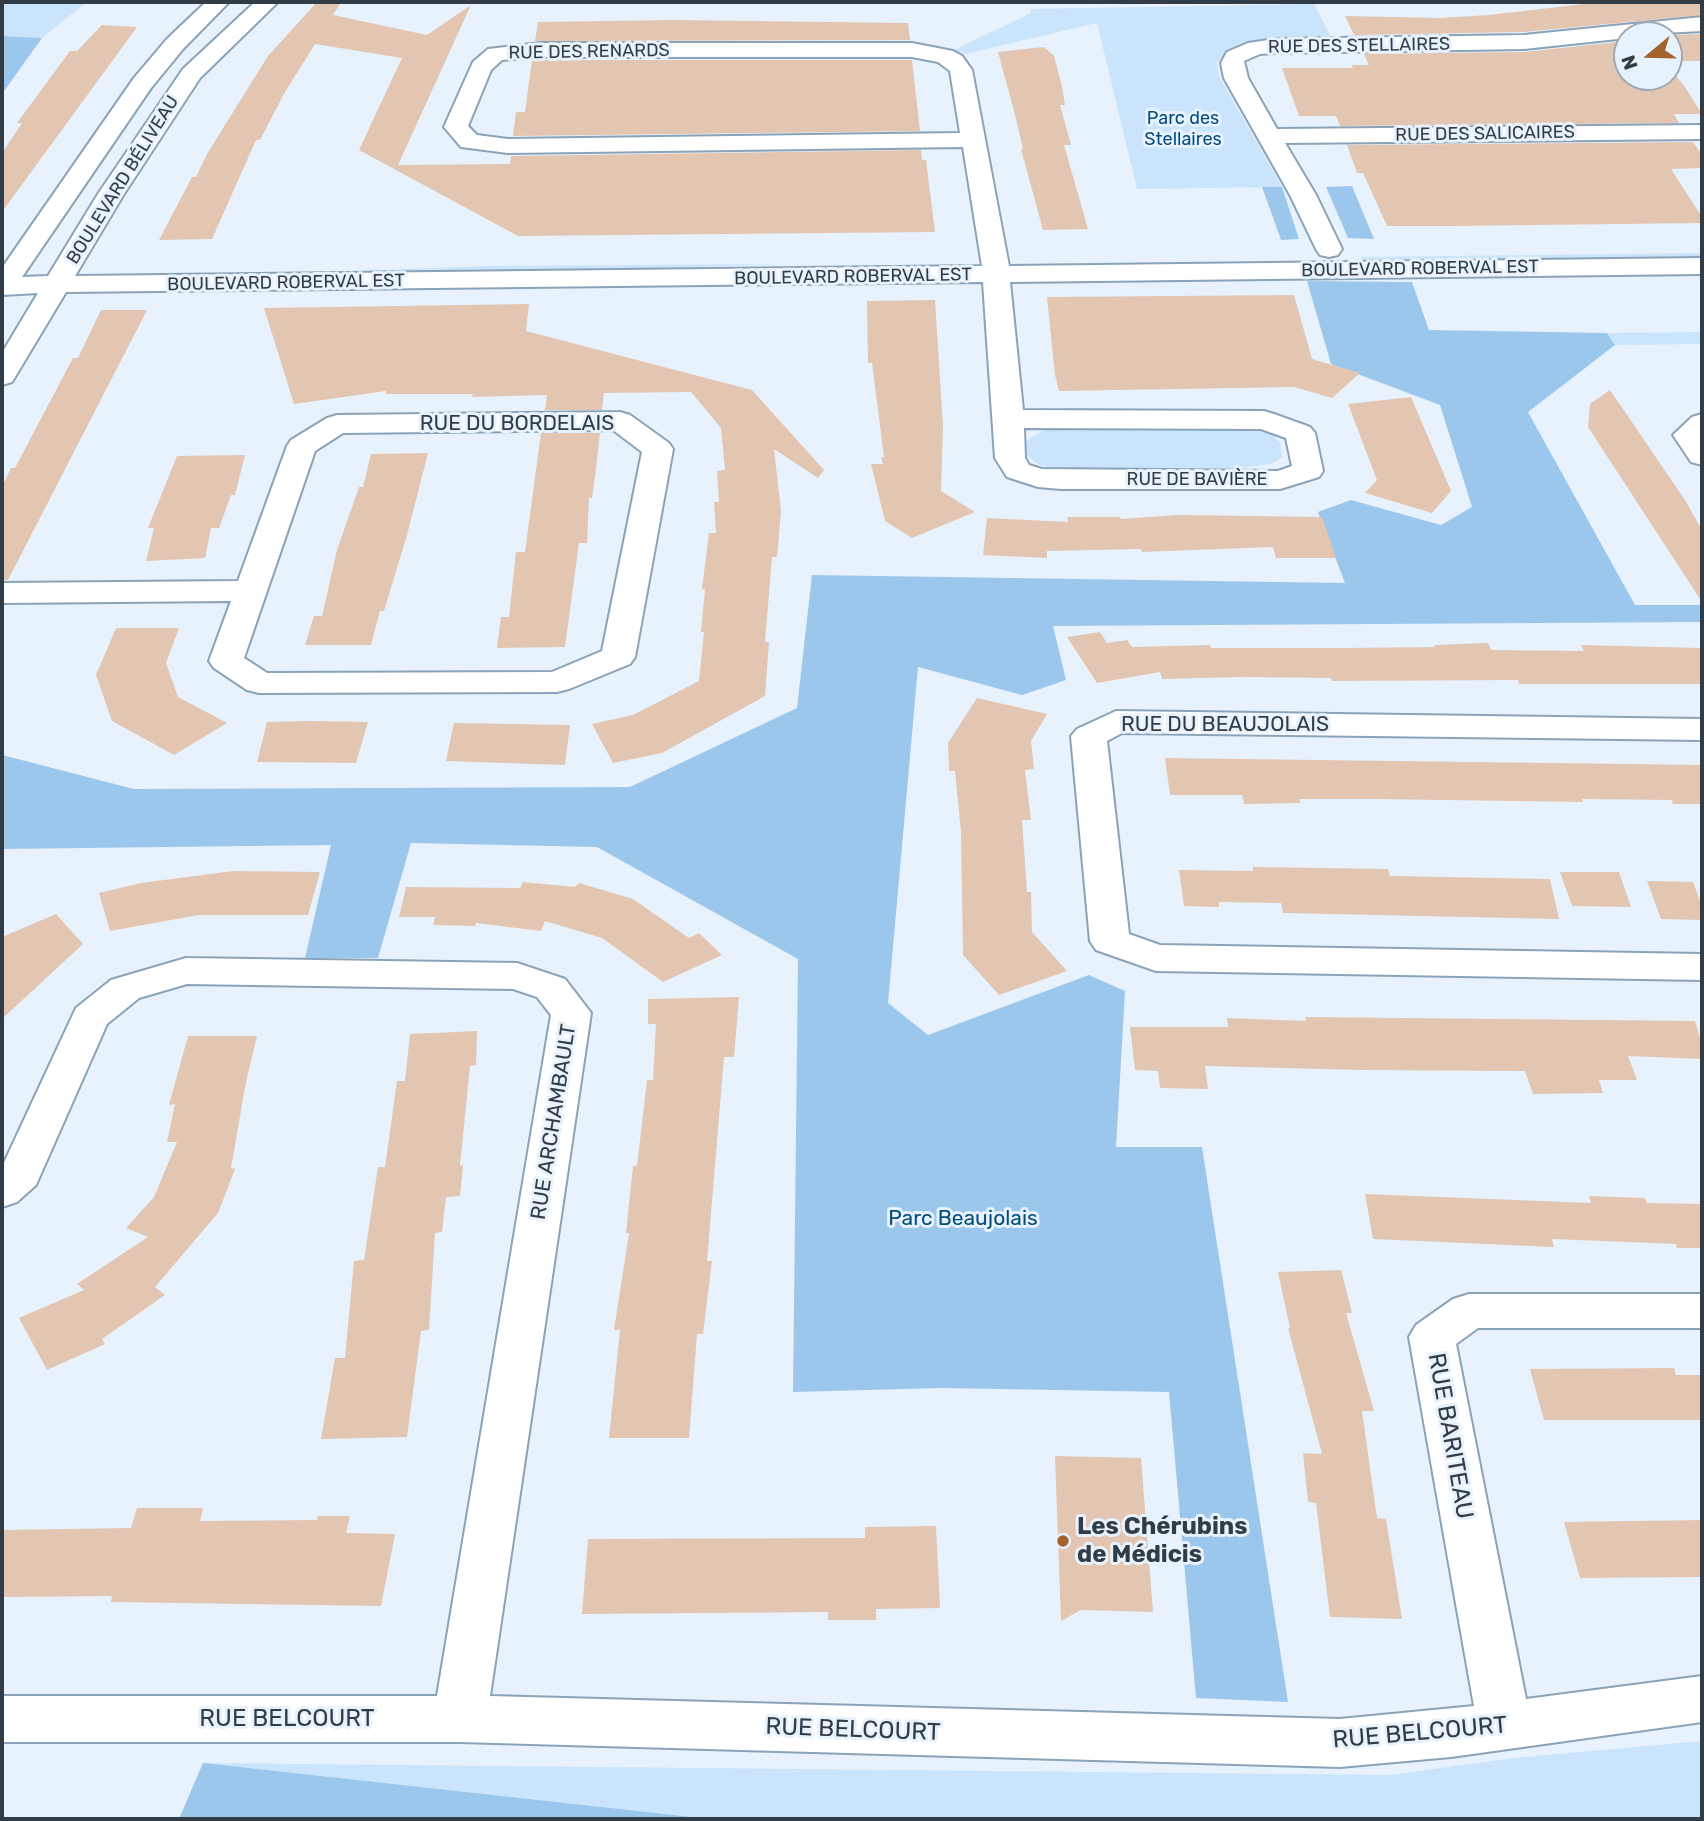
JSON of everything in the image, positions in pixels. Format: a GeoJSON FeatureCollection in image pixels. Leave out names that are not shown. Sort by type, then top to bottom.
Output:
{"type":"FeatureCollection","features":[{"type":"Feature","properties":{"kind":"street","name":"BOULEVARD BÉLIVEAU"},"geometry":{"type":"LineString","coordinates":[[7,279],[142,83],[175,44],[218,2]]}},
{"type":"Feature","properties":{"kind":"street","name":"BOULEVARD BÉLIVEAU"},"geometry":{"type":"LineString","coordinates":[[2,376],[111,194],[191,74],[267,2]]}},
{"type":"Feature","properties":{"kind":"street","name":"RUE DES STELLAIRES"},"geometry":{"type":"LineString","coordinates":[[1329,249],[1303,195],[1236,78],[1232,63],[1235,57],[1256,48],[1294,45],[1524,42],[1702,24]]}},
{"type":"Feature","properties":{"kind":"street","name":"RUE DES RENARDS"},"geometry":{"type":"LineString","coordinates":[[973,141],[508,146],[470,142],[456,127],[481,66],[496,54],[540,50],[912,50],[945,56],[954,61],[961,70],[995,264]]}},
{"type":"Feature","properties":{"kind":"street","name":"RUE DES SALICAIRES"},"geometry":{"type":"LineString","coordinates":[[1269,136],[1702,132]]}},
{"type":"Feature","properties":{"kind":"street","name":"BOULEVARD ROBERVAL EST"},"geometry":{"type":"LineString","coordinates":[[995,264],[1329,249],[1702,245]]}},
{"type":"Feature","properties":{"kind":"street","name":"BOULEVARD ROBERVAL EST"},"geometry":{"type":"LineString","coordinates":[[7,279],[64,274],[995,264],[1702,266]]}},
{"type":"Feature","properties":{"kind":"street","name":"RUE DE BAVIÈRE"},"geometry":{"type":"LineString","coordinates":[[995,264],[1010,458],[1017,471],[1038,478],[1280,480],[1308,471],[1300,433],[1264,420],[1009,419]]}},
{"type":"Feature","properties":{"kind":"street","name":"RUE DU BORDELAIS"},"geometry":{"type":"LineString","coordinates":[[621,421],[658,449],[618,657],[557,682],[260,683],[226,661],[250,591],[302,446],[337,424],[621,421]]}},
{"type":"Feature","properties":{"kind":"street"},"geometry":{"type":"LineString","coordinates":[[1702,423],[1688,435],[1702,456]]}},
{"type":"Feature","properties":{"kind":"street"},"geometry":{"type":"LineString","coordinates":[[2,593],[250,591]]}},
{"type":"Feature","properties":{"kind":"street","name":"RUE DU BEAUJOLAIS"},"geometry":{"type":"LineString","coordinates":[[1702,729],[1116,722],[1089,736],[1111,941],[1156,958],[1702,967]]}},
{"type":"Feature","properties":{"kind":"street","name":"RUE ARCHAMBAULT"},"geometry":{"type":"LineString","coordinates":[[2,1191],[21,1174],[90,1017],[125,989],[186,971],[517,976],[551,988],[571,1013],[460,1719]]}},
{"type":"Feature","properties":{"kind":"street","name":"RUE BARITEAU"},"geometry":{"type":"LineString","coordinates":[[1504,1726],[1432,1337],[1469,1311],[1702,1311]]}},
{"type":"Feature","properties":{"kind":"street","name":"RUE BELCOURT"},"geometry":{"type":"LineString","coordinates":[[2,1719],[460,1719],[1339,1743],[1504,1726],[1702,1699]]}},
{"type":"Feature","properties":{"kind":"green space"},"geometry":{"type":"Polygon","coordinates":[[[2,2],[87,2],[42,38],[2,36],[2,2]]]}},
{"type":"Feature","properties":{"kind":"green space","name":"Parc des Stellaires"},"geometry":{"type":"Polygon","coordinates":[[[1314,4],[1333,41],[1247,44],[1231,48],[1217,62],[1219,76],[1282,187],[1137,189],[1097,23],[965,54],[954,50],[1031,13],[1030,9],[1314,4]]]}},
{"type":"Feature","properties":{"kind":"green space"},"geometry":{"type":"Polygon","coordinates":[[[2,36],[42,38],[2,94],[2,36]]]}},
{"type":"Feature","properties":{"kind":"green space"},"geometry":{"type":"Polygon","coordinates":[[[1352,186],[1374,239],[1348,238],[1326,187],[1352,186]]]}},
{"type":"Feature","properties":{"kind":"green space"},"geometry":{"type":"Polygon","coordinates":[[[1262,187],[1282,187],[1299,239],[1281,240],[1262,187]]]}},
{"type":"Feature","properties":{"kind":"green space"},"geometry":{"type":"Polygon","coordinates":[[[1702,253],[1702,259],[1363,263],[1361,257],[1702,253]]]}},
{"type":"Feature","properties":{"kind":"green space"},"geometry":{"type":"Polygon","coordinates":[[[776,264],[582,271],[278,274],[482,266],[776,264]]]}},
{"type":"Feature","properties":{"kind":"green space","name":"Parc Beaujolais"},"geometry":{"type":"Polygon","coordinates":[[[1307,281],[1412,282],[1429,330],[1607,333],[1615,345],[1528,412],[1635,605],[1702,605],[1702,622],[1053,626],[1066,680],[1022,695],[918,667],[888,1003],[928,1035],[1089,975],[1125,991],[1116,1147],[1202,1147],[1288,1702],[1196,1698],[1169,1392],[942,1388],[793,1392],[798,959],[597,847],[411,843],[378,958],[305,958],[331,845],[2,849],[2,755],[134,789],[630,787],[797,708],[812,575],[1345,583],[1318,512],[1351,500],[1441,525],[1472,507],[1440,405],[1331,364],[1307,281]]]}},
{"type":"Feature","properties":{"kind":"green space"},"geometry":{"type":"Polygon","coordinates":[[[1702,332],[1702,344],[1615,345],[1607,333],[1702,332]]]}},
{"type":"Feature","properties":{"kind":"green space"},"geometry":{"type":"Polygon","coordinates":[[[1253,428],[1272,433],[1280,444],[1282,457],[1272,464],[1238,468],[1056,470],[1038,464],[1025,454],[1026,441],[1045,430],[1253,428]]]}},
{"type":"Feature","properties":{"kind":"green space"},"geometry":{"type":"Polygon","coordinates":[[[1702,1741],[1702,1819],[179,1819],[203,1763],[1390,1775],[1514,1758],[1702,1741]]]}},
{"type":"Feature","properties":{"kind":"green space"},"geometry":{"type":"Polygon","coordinates":[[[203,1763],[700,1818],[706,1819],[179,1819],[203,1763]]]}},
{"type":"Feature","properties":{"kind":"building"},"geometry":{"type":"Polygon","coordinates":[[[317,2],[341,2],[333,15],[427,35],[471,5],[398,165],[510,164],[511,156],[921,150],[922,160],[926,160],[935,232],[518,236],[359,150],[402,58],[315,44],[285,92],[260,140],[256,140],[212,239],[159,240],[192,177],[196,177],[207,154],[268,56],[317,2]]]}},
{"type":"Feature","properties":{"kind":"building"},"geometry":{"type":"Polygon","coordinates":[[[1601,2],[1702,2],[1702,15],[1613,21],[1613,24],[1524,32],[1354,35],[1345,16],[1440,18],[1601,2]]]}},
{"type":"Feature","properties":{"kind":"building"},"geometry":{"type":"Polygon","coordinates":[[[674,20],[908,23],[910,40],[535,41],[538,22],[674,20]]]}},
{"type":"Feature","properties":{"kind":"building"},"geometry":{"type":"Polygon","coordinates":[[[102,25],[137,27],[2,212],[2,153],[22,123],[17,123],[70,51],[77,51],[102,25]]]}},
{"type":"Feature","properties":{"kind":"building"},"geometry":{"type":"Polygon","coordinates":[[[1702,34],[1702,61],[1683,61],[1683,35],[1702,34]]]}},
{"type":"Feature","properties":{"kind":"building"},"geometry":{"type":"Polygon","coordinates":[[[1613,42],[1613,91],[1683,91],[1683,84],[1702,114],[1674,114],[1679,123],[1340,126],[1336,116],[1299,116],[1282,68],[1353,68],[1352,65],[1369,65],[1364,54],[1524,52],[1613,42]]]}},
{"type":"Feature","properties":{"kind":"building"},"geometry":{"type":"Polygon","coordinates":[[[1044,47],[1054,56],[1062,86],[1065,105],[1060,105],[1071,145],[1064,145],[1088,229],[1043,230],[1021,149],[998,52],[1044,47]]]}},
{"type":"Feature","properties":{"kind":"building"},"geometry":{"type":"Polygon","coordinates":[[[532,60],[912,60],[920,131],[513,136],[516,112],[525,112],[532,60]]]}},
{"type":"Feature","properties":{"kind":"building"},"geometry":{"type":"Polygon","coordinates":[[[1693,142],[1702,155],[1702,168],[1671,169],[1702,217],[1702,223],[1453,226],[1387,226],[1363,173],[1357,173],[1347,145],[1693,142]]]}},
{"type":"Feature","properties":{"kind":"building"},"geometry":{"type":"Polygon","coordinates":[[[1294,295],[1312,359],[1360,373],[1332,398],[1294,387],[1059,391],[1047,297],[1294,295]]]}},
{"type":"Feature","properties":{"kind":"building"},"geometry":{"type":"Polygon","coordinates":[[[935,300],[943,426],[941,491],[975,512],[912,538],[885,521],[871,464],[883,464],[881,457],[884,457],[872,363],[868,363],[867,301],[935,300]]]}},
{"type":"Feature","properties":{"kind":"building"},"geometry":{"type":"Polygon","coordinates":[[[529,304],[526,331],[752,390],[824,470],[818,478],[774,449],[781,511],[777,557],[772,557],[765,642],[769,642],[765,696],[662,753],[613,763],[592,724],[633,715],[699,681],[704,632],[701,632],[705,589],[702,589],[709,533],[716,533],[714,502],[719,502],[717,471],[725,470],[721,428],[691,392],[604,393],[602,410],[545,410],[547,395],[472,397],[473,394],[386,394],[386,391],[294,404],[264,308],[529,304]]]}},
{"type":"Feature","properties":{"kind":"building"},"geometry":{"type":"Polygon","coordinates":[[[101,310],[147,310],[8,580],[2,580],[2,487],[11,468],[15,468],[73,358],[78,358],[101,310]]]}},
{"type":"Feature","properties":{"kind":"building"},"geometry":{"type":"Polygon","coordinates":[[[1610,390],[1685,500],[1702,530],[1702,602],[1588,427],[1590,404],[1610,390]]]}},
{"type":"Feature","properties":{"kind":"building"},"geometry":{"type":"Polygon","coordinates":[[[1411,397],[1451,491],[1432,513],[1365,493],[1377,480],[1348,404],[1411,397]]]}},
{"type":"Feature","properties":{"kind":"building"},"geometry":{"type":"Polygon","coordinates":[[[541,433],[600,433],[592,498],[589,498],[587,543],[579,543],[565,647],[497,648],[501,617],[509,617],[516,552],[525,552],[541,433]]]}},
{"type":"Feature","properties":{"kind":"building"},"geometry":{"type":"Polygon","coordinates":[[[428,453],[407,535],[371,645],[305,645],[314,616],[322,616],[337,550],[359,487],[363,487],[371,454],[428,453]]]}},
{"type":"Feature","properties":{"kind":"building"},"geometry":{"type":"Polygon","coordinates":[[[245,455],[235,495],[231,495],[219,528],[211,528],[205,558],[146,561],[154,528],[148,528],[177,456],[245,455]]]}},
{"type":"Feature","properties":{"kind":"building"},"geometry":{"type":"Polygon","coordinates":[[[1179,515],[1322,517],[1336,558],[1276,558],[1273,547],[1142,552],[1141,549],[1047,551],[1047,558],[983,555],[987,518],[1068,522],[1067,517],[1121,519],[1179,515]]]}},
{"type":"Feature","properties":{"kind":"building"},"geometry":{"type":"Polygon","coordinates":[[[116,628],[179,628],[166,663],[178,697],[227,723],[174,755],[112,721],[96,675],[116,628]]]}},
{"type":"Feature","properties":{"kind":"building"},"geometry":{"type":"Polygon","coordinates":[[[1100,632],[1107,643],[1127,640],[1132,647],[1435,647],[1434,645],[1488,643],[1491,650],[1584,651],[1581,645],[1702,648],[1702,684],[1519,684],[1518,680],[1332,681],[1331,678],[1243,677],[1162,679],[1160,672],[1097,683],[1067,637],[1100,632]]]}},
{"type":"Feature","properties":{"kind":"building"},"geometry":{"type":"Polygon","coordinates":[[[977,698],[1047,714],[1031,741],[1034,769],[1025,770],[1031,820],[1022,820],[1027,892],[1031,892],[1032,932],[1067,971],[999,995],[963,955],[961,832],[955,771],[949,771],[948,743],[977,698]]]}},
{"type":"Feature","properties":{"kind":"building"},"geometry":{"type":"Polygon","coordinates":[[[267,722],[368,722],[356,763],[257,762],[267,722]]]}},
{"type":"Feature","properties":{"kind":"building"},"geometry":{"type":"Polygon","coordinates":[[[454,723],[570,725],[565,765],[446,761],[454,723]]]}},
{"type":"Feature","properties":{"kind":"building"},"geometry":{"type":"Polygon","coordinates":[[[1165,758],[1702,765],[1702,804],[1673,804],[1672,800],[1582,799],[1583,802],[1299,799],[1301,803],[1244,804],[1242,795],[1170,795],[1165,758]]]}},
{"type":"Feature","properties":{"kind":"building"},"geometry":{"type":"Polygon","coordinates":[[[1253,867],[1388,869],[1390,876],[1550,879],[1559,919],[1283,913],[1281,903],[1219,902],[1219,907],[1184,906],[1179,870],[1253,871],[1253,867]]]}},
{"type":"Feature","properties":{"kind":"building"},"geometry":{"type":"Polygon","coordinates":[[[233,871],[320,872],[308,915],[199,915],[110,931],[99,893],[141,883],[233,871]]]}},
{"type":"Feature","properties":{"kind":"building"},"geometry":{"type":"Polygon","coordinates":[[[1560,872],[1619,872],[1631,907],[1572,906],[1560,872]]]}},
{"type":"Feature","properties":{"kind":"building"},"geometry":{"type":"Polygon","coordinates":[[[1647,881],[1693,882],[1702,906],[1702,920],[1661,919],[1647,881]]]}},
{"type":"Feature","properties":{"kind":"building"},"geometry":{"type":"Polygon","coordinates":[[[523,882],[575,887],[579,883],[633,899],[689,938],[699,933],[722,955],[663,982],[602,938],[545,921],[541,931],[476,923],[475,926],[433,925],[435,917],[399,917],[406,887],[520,888],[523,882]]]}},
{"type":"Feature","properties":{"kind":"building"},"geometry":{"type":"Polygon","coordinates":[[[56,914],[83,944],[2,1019],[2,937],[56,914]]]}},
{"type":"Feature","properties":{"kind":"building"},"geometry":{"type":"Polygon","coordinates":[[[739,997],[734,1057],[724,1057],[707,1261],[712,1261],[703,1334],[697,1334],[689,1438],[609,1438],[620,1330],[614,1330],[629,1233],[626,1233],[633,1166],[637,1166],[647,1080],[653,1080],[656,1024],[648,1024],[648,999],[739,997]]]}},
{"type":"Feature","properties":{"kind":"building"},"geometry":{"type":"Polygon","coordinates":[[[1305,1017],[1695,1021],[1702,1044],[1702,1059],[1628,1056],[1637,1080],[1599,1080],[1603,1093],[1533,1094],[1525,1071],[1205,1066],[1208,1089],[1160,1088],[1158,1071],[1135,1070],[1130,1027],[1228,1027],[1227,1018],[1306,1021],[1305,1017]]]}},
{"type":"Feature","properties":{"kind":"building"},"geometry":{"type":"Polygon","coordinates":[[[477,1031],[476,1065],[470,1066],[460,1166],[463,1165],[460,1196],[446,1197],[442,1232],[435,1233],[429,1330],[421,1331],[407,1437],[321,1439],[335,1358],[345,1358],[354,1261],[364,1260],[378,1167],[385,1167],[397,1081],[405,1081],[410,1034],[477,1031]]]}},
{"type":"Feature","properties":{"kind":"building"},"geometry":{"type":"Polygon","coordinates":[[[188,1036],[257,1036],[231,1168],[235,1169],[218,1213],[155,1287],[165,1295],[102,1339],[105,1344],[47,1370],[19,1318],[84,1290],[77,1284],[148,1237],[126,1228],[154,1197],[177,1142],[167,1142],[175,1104],[169,1105],[188,1036]]]}},
{"type":"Feature","properties":{"kind":"building"},"geometry":{"type":"Polygon","coordinates":[[[1365,1194],[1591,1203],[1589,1196],[1645,1198],[1647,1203],[1702,1204],[1702,1248],[1677,1248],[1676,1244],[1552,1239],[1554,1247],[1373,1239],[1365,1194]]]}},
{"type":"Feature","properties":{"kind":"building"},"geometry":{"type":"Polygon","coordinates":[[[1341,1270],[1352,1313],[1346,1313],[1374,1411],[1362,1411],[1377,1518],[1386,1519],[1402,1619],[1330,1617],[1316,1503],[1308,1502],[1303,1453],[1322,1454],[1288,1328],[1278,1272],[1341,1270]]]}},
{"type":"Feature","properties":{"kind":"building"},"geometry":{"type":"Polygon","coordinates":[[[1674,1368],[1676,1375],[1702,1375],[1702,1420],[1544,1420],[1530,1369],[1674,1368]]]}},
{"type":"Feature","properties":{"kind":"building"},"geometry":{"type":"Polygon","coordinates":[[[1055,1456],[1141,1458],[1153,1612],[1081,1610],[1061,1621],[1055,1456]]]}},
{"type":"Feature","properties":{"kind":"building"},"geometry":{"type":"Polygon","coordinates":[[[137,1508],[203,1508],[200,1521],[317,1520],[318,1516],[350,1516],[346,1533],[395,1534],[381,1606],[111,1602],[112,1596],[2,1597],[2,1530],[131,1528],[137,1508]]]}},
{"type":"Feature","properties":{"kind":"building"},"geometry":{"type":"Polygon","coordinates":[[[1702,1520],[1702,1577],[1580,1578],[1564,1522],[1702,1520]]]}},
{"type":"Feature","properties":{"kind":"building"},"geometry":{"type":"Polygon","coordinates":[[[936,1526],[940,1608],[876,1609],[876,1620],[828,1620],[828,1612],[582,1614],[588,1539],[865,1538],[865,1527],[936,1526]]]}},
{"type":"Feature","properties":{"kind":"place","name":"Les Chérubins de Médicis"},"geometry":{"type":"Point","coordinates":[1063,1541]}}]}
